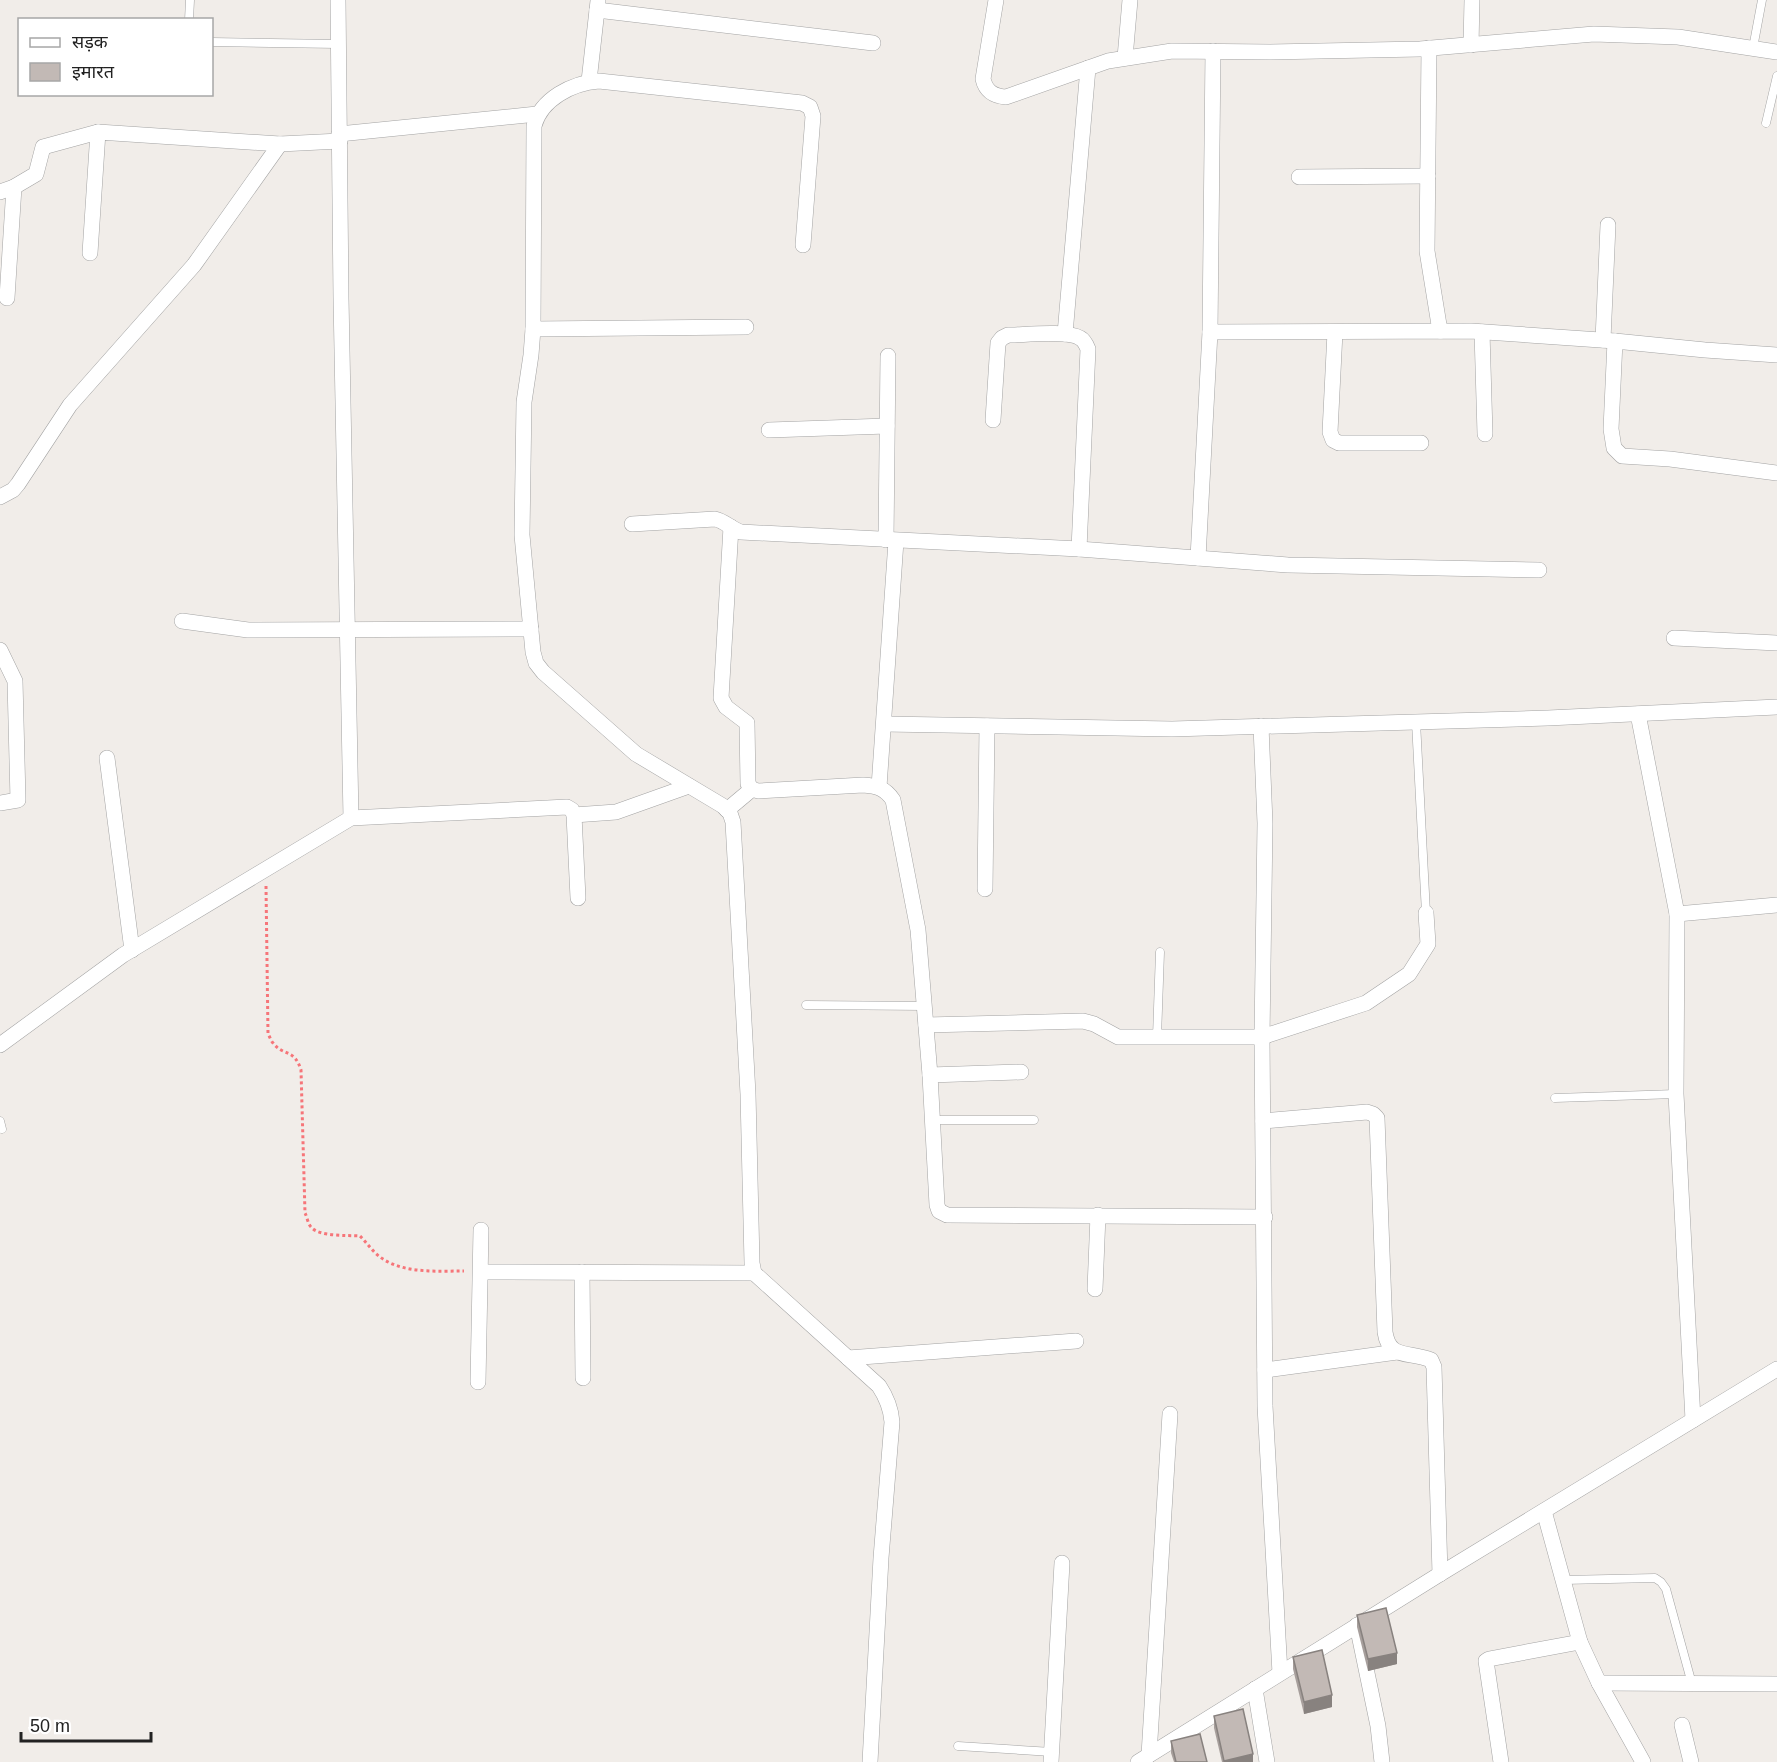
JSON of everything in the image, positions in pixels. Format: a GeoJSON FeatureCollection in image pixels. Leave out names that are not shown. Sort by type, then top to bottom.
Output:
{"type":"FeatureCollection","features":[{"type":"Feature","properties":{"kind":"street"},"geometry":{"type":"LineString","coordinates":[[338,0],[351,818]]}},
{"type":"Feature","properties":{"kind":"street"},"geometry":{"type":"LineString","coordinates":[[996,0],[983,79],[989,92],[995,96],[1006,97],[1108,61],[1172,51],[1282,52],[1429,48],[1594,34],[1678,37],[1777,52]]}},
{"type":"Feature","properties":{"kind":"street"},"geometry":{"type":"LineString","coordinates":[[1125,58],[1130,0]]}},
{"type":"Feature","properties":{"kind":"street"},"geometry":{"type":"LineString","coordinates":[[1471,45],[1473,0]]}},
{"type":"Feature","properties":{"kind":"street"},"geometry":{"type":"LineString","coordinates":[[589,81],[598,5],[873,43]]}},
{"type":"Feature","properties":{"kind":"street"},"geometry":{"type":"LineString","coordinates":[[1429,48],[1427,251],[1440,331]]}},
{"type":"Feature","properties":{"kind":"street"},"geometry":{"type":"LineString","coordinates":[[1198,558],[1210,332],[1213,51]]}},
{"type":"Feature","properties":{"kind":"street"},"geometry":{"type":"LineString","coordinates":[[1065,334],[1088,68]]}},
{"type":"Feature","properties":{"kind":"street"},"geometry":{"type":"LineString","coordinates":[[754,1273],[748,1094],[733,822],[730,813],[723,806],[636,754],[543,672],[536,663],[522,535],[524,402],[533,328],[534,126],[537,114],[554,98],[572,87],[589,81],[802,103],[810,106],[813,116],[803,245]]}},
{"type":"Feature","properties":{"kind":"street"},"geometry":{"type":"LineString","coordinates":[[7,298],[7,189],[36,174],[43,147],[98,132],[280,144],[537,114]]}},
{"type":"Feature","properties":{"kind":"street"},"geometry":{"type":"LineString","coordinates":[[90,253],[98,132]]}},
{"type":"Feature","properties":{"kind":"street"},"geometry":{"type":"LineString","coordinates":[[0,497],[13,490],[70,405],[194,265],[280,144]]}},
{"type":"Feature","properties":{"kind":"street"},"geometry":{"type":"LineString","coordinates":[[1299,177],[1428,176]]}},
{"type":"Feature","properties":{"kind":"street"},"geometry":{"type":"LineString","coordinates":[[1608,225],[1611,429],[1614,448],[1622,456],[1670,459],[1777,473]]}},
{"type":"Feature","properties":{"kind":"street"},"geometry":{"type":"LineString","coordinates":[[533,328],[746,327]]}},
{"type":"Feature","properties":{"kind":"street"},"geometry":{"type":"LineString","coordinates":[[1210,332],[1482,332],[1609,340],[1777,355]]}},
{"type":"Feature","properties":{"kind":"street"},"geometry":{"type":"LineString","coordinates":[[1335,332],[1330,432],[1333,440],[1339,443],[1420,443]]}},
{"type":"Feature","properties":{"kind":"street"},"geometry":{"type":"LineString","coordinates":[[1482,332],[1485,434]]}},
{"type":"Feature","properties":{"kind":"street"},"geometry":{"type":"LineString","coordinates":[[993,420],[998,343],[1002,338],[1008,335],[1065,334],[1080,338],[1085,342],[1088,349],[1079,549]]}},
{"type":"Feature","properties":{"kind":"street"},"geometry":{"type":"LineString","coordinates":[[879,787],[884,724],[891,540],[887,426],[888,356]]}},
{"type":"Feature","properties":{"kind":"street"},"geometry":{"type":"LineString","coordinates":[[769,430],[887,426]]}},
{"type":"Feature","properties":{"kind":"street"},"geometry":{"type":"LineString","coordinates":[[632,524],[714,519],[725,522],[741,532],[1079,549],[1288,565],[1539,570]]}},
{"type":"Feature","properties":{"kind":"street"},"geometry":{"type":"LineString","coordinates":[[731,527],[722,698],[726,707],[747,723],[748,784],[752,789],[758,791],[863,785],[879,787],[888,793],[892,800],[918,930],[939,1211],[946,1215],[1264,1217]]}},
{"type":"Feature","properties":{"kind":"street"},"geometry":{"type":"LineString","coordinates":[[183,621],[248,630],[531,629]]}},
{"type":"Feature","properties":{"kind":"street"},"geometry":{"type":"LineString","coordinates":[[1674,638],[1777,643]]}},
{"type":"Feature","properties":{"kind":"street"},"geometry":{"type":"LineString","coordinates":[[0,650],[15,681],[18,800],[0,803]]}},
{"type":"Feature","properties":{"kind":"street"},"geometry":{"type":"LineString","coordinates":[[884,724],[1172,729],[1638,714],[1777,707]]}},
{"type":"Feature","properties":{"kind":"street"},"geometry":{"type":"LineString","coordinates":[[1638,714],[1677,914],[1676,1094],[1693,1420]]}},
{"type":"Feature","properties":{"kind":"street"},"geometry":{"type":"LineString","coordinates":[[985,889],[987,726]]}},
{"type":"Feature","properties":{"kind":"street"},"geometry":{"type":"LineString","coordinates":[[1261,726],[1265,823],[1262,1037],[1265,1406],[1280,1673]]}},
{"type":"Feature","properties":{"kind":"street"},"geometry":{"type":"LineString","coordinates":[[107,758],[132,950]]}},
{"type":"Feature","properties":{"kind":"street"},"geometry":{"type":"LineString","coordinates":[[574,815],[616,812],[689,786]]}},
{"type":"Feature","properties":{"kind":"street"},"geometry":{"type":"LineString","coordinates":[[727,810],[752,789]]}},
{"type":"Feature","properties":{"kind":"street"},"geometry":{"type":"LineString","coordinates":[[0,1045],[132,950],[351,818],[567,807],[574,815],[578,898]]}},
{"type":"Feature","properties":{"kind":"street"},"geometry":{"type":"LineString","coordinates":[[1677,914],[1777,904]]}},
{"type":"Feature","properties":{"kind":"street"},"geometry":{"type":"LineString","coordinates":[[926,1025],[1083,1021],[1090,1022],[1118,1037],[1262,1037],[1366,1004],[1409,974],[1428,944],[1426,913]]}},
{"type":"Feature","properties":{"kind":"street"},"geometry":{"type":"LineString","coordinates":[[930,1075],[1021,1072]]}},
{"type":"Feature","properties":{"kind":"street"},"geometry":{"type":"LineString","coordinates":[[1263,1121],[1367,1112],[1377,1118],[1386,1342],[1391,1349],[1397,1352],[1431,1360],[1434,1367],[1440,1574]]}},
{"type":"Feature","properties":{"kind":"street"},"geometry":{"type":"LineString","coordinates":[[1095,1289],[1098,1215]]}},
{"type":"Feature","properties":{"kind":"street"},"geometry":{"type":"LineString","coordinates":[[478,1382],[481,1230]]}},
{"type":"Feature","properties":{"kind":"street"},"geometry":{"type":"LineString","coordinates":[[481,1272],[754,1273],[879,1386],[891,1408],[892,1422],[881,1558],[870,1762]]}},
{"type":"Feature","properties":{"kind":"street"},"geometry":{"type":"LineString","coordinates":[[582,1272],[583,1378]]}},
{"type":"Feature","properties":{"kind":"street"},"geometry":{"type":"LineString","coordinates":[[848,1358],[1076,1341]]}},
{"type":"Feature","properties":{"kind":"street"},"geometry":{"type":"LineString","coordinates":[[1265,1370],[1397,1352]]}},
{"type":"Feature","properties":{"kind":"street"},"geometry":{"type":"LineString","coordinates":[[1144,1759],[1357,1625],[1777,1369]]}},
{"type":"Feature","properties":{"kind":"street"},"geometry":{"type":"LineString","coordinates":[[1144,1759],[1170,1414]]}},
{"type":"Feature","properties":{"kind":"street"},"geometry":{"type":"LineString","coordinates":[[1544,1511],[1580,1642],[1599,1683],[1642,1762]]}},
{"type":"Feature","properties":{"kind":"street"},"geometry":{"type":"LineString","coordinates":[[1051,1757],[1062,1563]]}},
{"type":"Feature","properties":{"kind":"street"},"geometry":{"type":"LineString","coordinates":[[1357,1625],[1378,1726],[1382,1762]]}},
{"type":"Feature","properties":{"kind":"street"},"geometry":{"type":"LineString","coordinates":[[1501,1762],[1486,1661],[1580,1642]]}},
{"type":"Feature","properties":{"kind":"street"},"geometry":{"type":"LineString","coordinates":[[1599,1683],[1777,1684]]}},
{"type":"Feature","properties":{"kind":"street"},"geometry":{"type":"LineString","coordinates":[[1255,1689],[1268,1762]]}},
{"type":"Feature","properties":{"kind":"street"},"geometry":{"type":"LineString","coordinates":[[1682,1725],[1691,1762]]}},
{"type":"Feature","properties":{"kind":"lane"},"geometry":{"type":"LineString","coordinates":[[189,18],[190,0]]}},
{"type":"Feature","properties":{"kind":"lane"},"geometry":{"type":"LineString","coordinates":[[1753,48],[1762,0]]}},
{"type":"Feature","properties":{"kind":"lane"},"geometry":{"type":"LineString","coordinates":[[213,42],[338,44]]}},
{"type":"Feature","properties":{"kind":"lane"},"geometry":{"type":"LineString","coordinates":[[1766,123],[1777,76]]}},
{"type":"Feature","properties":{"kind":"lane"},"geometry":{"type":"LineString","coordinates":[[1416,722],[1426,913]]}},
{"type":"Feature","properties":{"kind":"lane"},"geometry":{"type":"LineString","coordinates":[[1157,1037],[1160,952]]}},
{"type":"Feature","properties":{"kind":"lane"},"geometry":{"type":"LineString","coordinates":[[806,1005],[925,1006]]}},
{"type":"Feature","properties":{"kind":"lane"},"geometry":{"type":"LineString","coordinates":[[1555,1098],[1676,1094]]}},
{"type":"Feature","properties":{"kind":"lane"},"geometry":{"type":"LineString","coordinates":[[0,1120],[2,1129]]}},
{"type":"Feature","properties":{"kind":"lane"},"geometry":{"type":"LineString","coordinates":[[933,1120],[1034,1120]]}},
{"type":"Feature","properties":{"kind":"lane"},"geometry":{"type":"LineString","coordinates":[[1563,1580],[1655,1578],[1662,1582],[1666,1589],[1692,1684]]}},
{"type":"Feature","properties":{"kind":"lane"},"geometry":{"type":"LineString","coordinates":[[958,1746],[1051,1757]]}},
{"type":"Feature","properties":{"kind":"path"},"geometry":{"type":"LineString","coordinates":[[266,869],[268,1034],[273,1044],[293,1055],[301,1070],[305,1213],[310,1226],[324,1233],[360,1236],[380,1257],[413,1270],[481,1272]]}},
{"type":"Feature","properties":{"kind":"building"},"geometry":{"type":"Polygon","coordinates":[[[1386,1608],[1397,1653],[1368,1659],[1357,1615],[1386,1608]]]}},
{"type":"Feature","properties":{"kind":"building"},"geometry":{"type":"Polygon","coordinates":[[[1322,1650],[1332,1695],[1304,1702],[1293,1657],[1322,1650]]]}},
{"type":"Feature","properties":{"kind":"building"},"geometry":{"type":"Polygon","coordinates":[[[1243,1709],[1253,1754],[1224,1761],[1214,1716],[1243,1709]]]}},
{"type":"Feature","properties":{"kind":"building"},"geometry":{"type":"Polygon","coordinates":[[[1200,1734],[1207,1762],[1176,1762],[1171,1741],[1200,1734]]]}}]}
